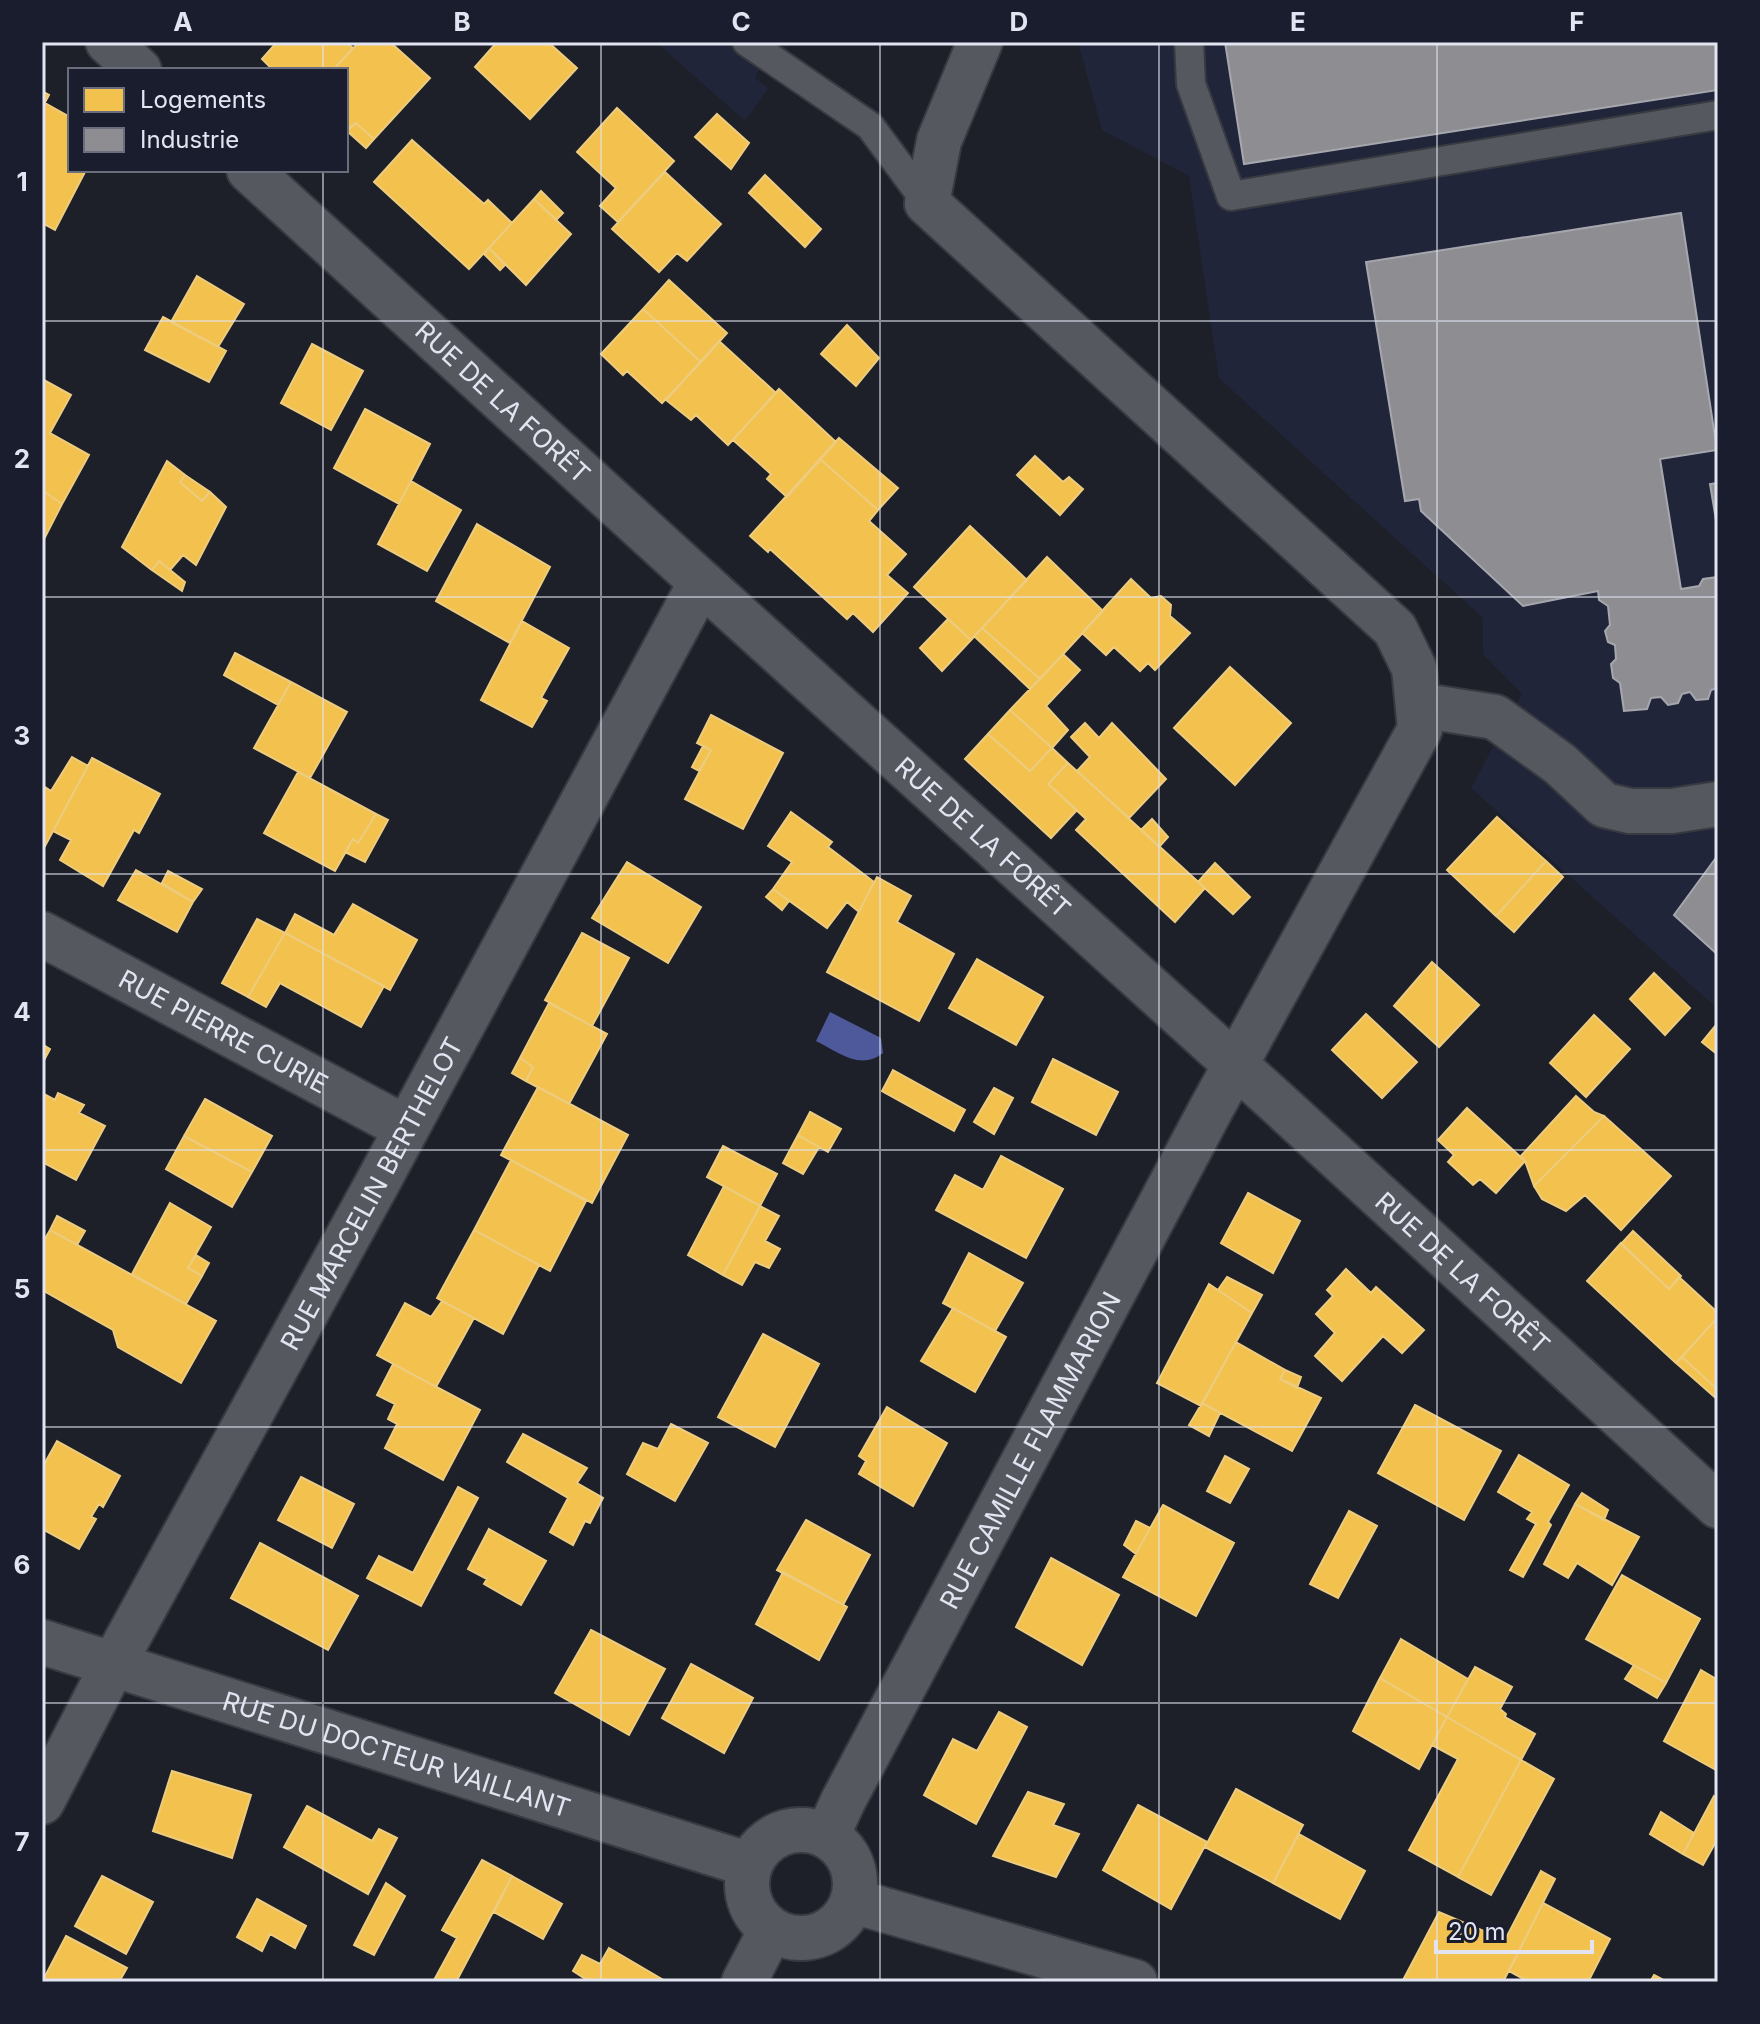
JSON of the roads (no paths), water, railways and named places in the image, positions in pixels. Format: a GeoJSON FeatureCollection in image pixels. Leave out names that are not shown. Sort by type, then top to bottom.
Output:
{"type":"FeatureCollection","features":[{"type":"Feature","properties":{"kind":"street"},"geometry":{"type":"LineString","coordinates":[[108,42],[137,68]]}},
{"type":"Feature","properties":{"kind":"street"},"geometry":{"type":"LineString","coordinates":[[927,203],[939,141],[980,42]]}},
{"type":"Feature","properties":{"kind":"street","name":"RUE DE LA FORÊT"},"geometry":{"type":"LineString","coordinates":[[251,172],[1718,1506]]}},
{"type":"Feature","properties":{"kind":"street","name":"RUE CAMILLE FLAMMARION"},"geometry":{"type":"LineString","coordinates":[[827,1836],[1235,1065],[1420,729],[1414,668],[1395,629],[927,203]]}},
{"type":"Feature","properties":{"kind":"street","name":"RUE MARCELIN BERTHELOT"},"geometry":{"type":"LineString","coordinates":[[42,1802],[113,1665],[701,582]]}},
{"type":"Feature","properties":{"kind":"street"},"geometry":{"type":"LineString","coordinates":[[1418,705],[1495,717],[1560,764],[1604,805],[1630,811],[1672,811],[1718,804]]}},
{"type":"Feature","properties":{"kind":"street","name":"RUE PIERRE CURIE"},"geometry":{"type":"LineString","coordinates":[[42,934],[406,1128]]}},
{"type":"Feature","properties":{"kind":"street","name":"RUE DU DOCTEUR VAILLANT"},"geometry":{"type":"LineString","coordinates":[[42,1642],[750,1865]]}},
{"type":"Feature","properties":{"kind":"street"},"geometry":{"type":"LineString","coordinates":[[809,1830],[827,1836],[841,1848],[852,1864],[856,1883],[853,1901],[845,1916],[833,1929],[819,1936],[802,1939],[786,1937],[771,1930],[751,1908],[747,1894],[750,1865],[760,1849],[773,1837],[791,1831],[809,1830]]}},
{"type":"Feature","properties":{"kind":"street"},"geometry":{"type":"LineString","coordinates":[[853,1901],[1135,1982]]}},
{"type":"Feature","properties":{"kind":"street"},"geometry":{"type":"LineString","coordinates":[[744,1982],[771,1930]]}},
{"type":"Feature","properties":{"kind":"lane"},"geometry":{"type":"LineString","coordinates":[[747,42],[870,126],[927,203]]}},
{"type":"Feature","properties":{"kind":"lane"},"geometry":{"type":"LineString","coordinates":[[1189,42],[1191,84],[1231,196],[1718,115]]}},
{"type":"Feature","properties":{"kind":"water"},"geometry":{"type":"Polygon","coordinates":[[[830,1012],[881,1038],[883,1053],[874,1058],[857,1060],[816,1041],[830,1012]]]}}]}
